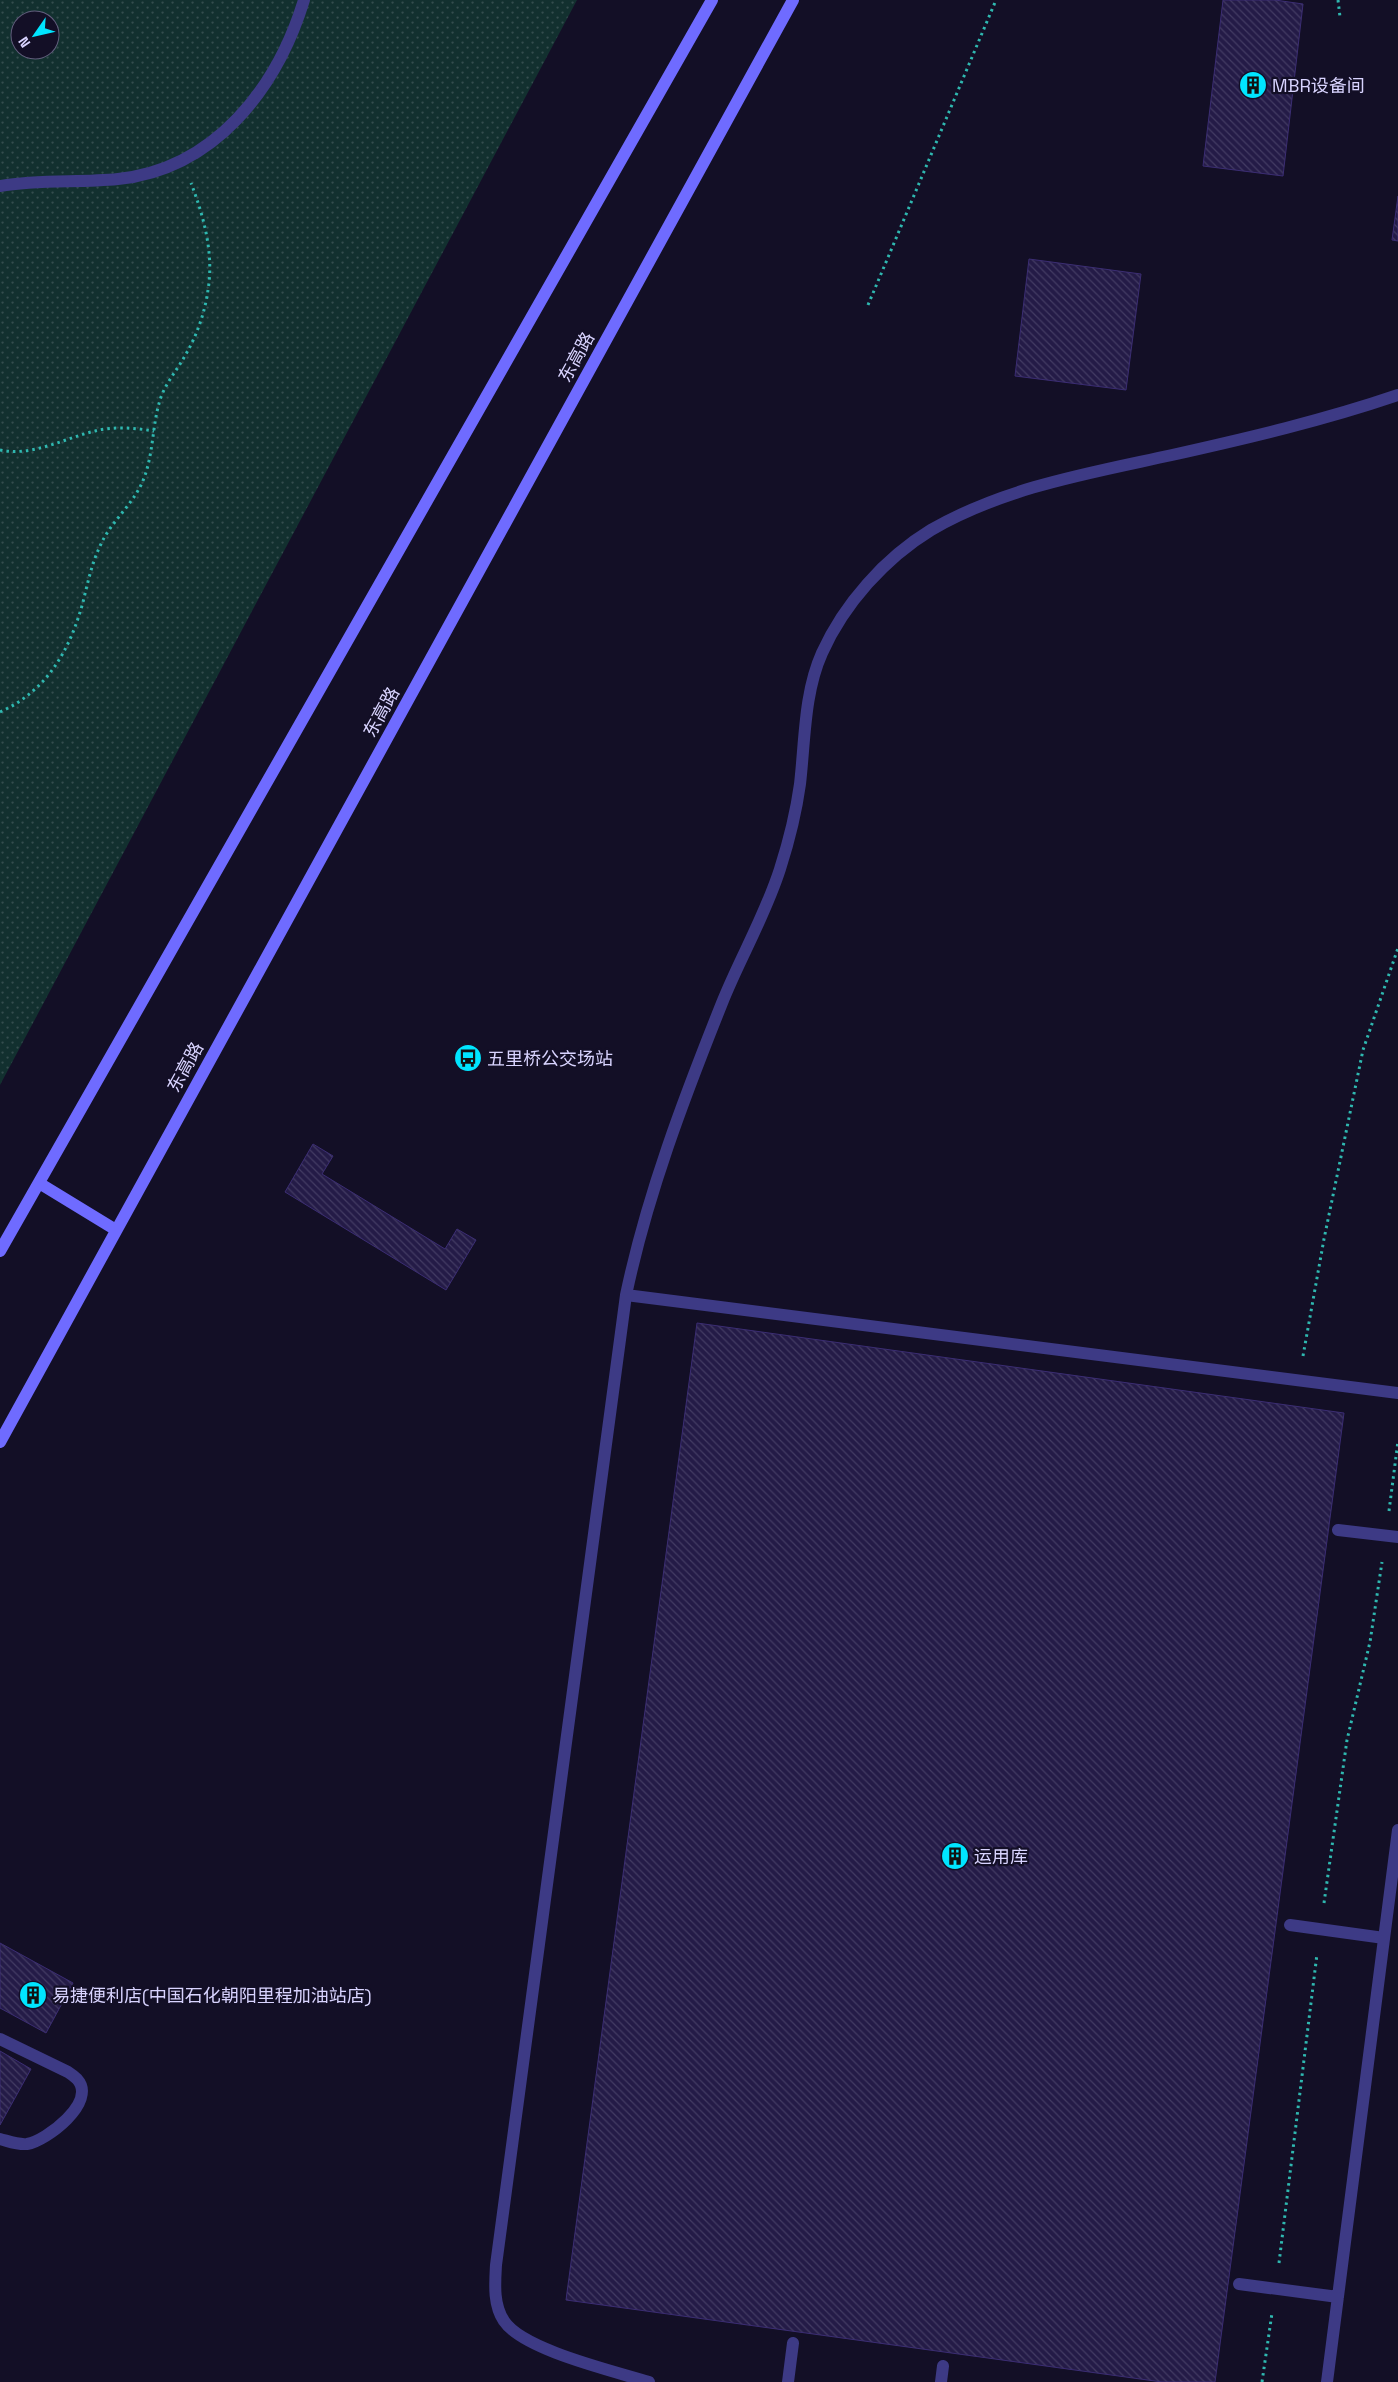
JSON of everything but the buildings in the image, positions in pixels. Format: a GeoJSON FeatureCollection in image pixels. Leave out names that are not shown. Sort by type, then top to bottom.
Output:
{"type":"FeatureCollection","features":[{"type":"Feature","properties":{"kind":"street"},"geometry":{"type":"LineString","coordinates":[[0,1251],[712,0]]}},
{"type":"Feature","properties":{"kind":"street","name":"东高路"},"geometry":{"type":"LineString","coordinates":[[0,1442],[793,0]]}},
{"type":"Feature","properties":{"kind":"street"},"geometry":{"type":"LineString","coordinates":[[39,1183],[116,1230]]}},
{"type":"Feature","properties":{"kind":"lane"},"geometry":{"type":"LineString","coordinates":[[0,186],[31,182],[120,179],[140,176],[180,163],[219,138],[238,120],[255,99],[286,48],[304,0]]}},
{"type":"Feature","properties":{"kind":"lane"},"geometry":{"type":"LineString","coordinates":[[649,2382],[557,2352],[529,2342],[519,2336],[503,2320],[496,2297],[495,2282],[498,2243],[626,1295],[649,1204],[679,1117],[723,1001],[760,920],[780,870],[795,816],[809,697],[816,668],[836,626],[873,577],[908,546],[929,531],[987,504],[1068,478],[1275,431],[1398,394]]}},
{"type":"Feature","properties":{"kind":"lane"},"geometry":{"type":"LineString","coordinates":[[626,1295],[1398,1394]]}},
{"type":"Feature","properties":{"kind":"lane"},"geometry":{"type":"LineString","coordinates":[[1338,1530],[1398,1537]]}},
{"type":"Feature","properties":{"kind":"lane"},"geometry":{"type":"LineString","coordinates":[[1327,2382],[1398,1830]]}},
{"type":"Feature","properties":{"kind":"lane"},"geometry":{"type":"LineString","coordinates":[[1290,1925],[1384,1938]]}},
{"type":"Feature","properties":{"kind":"lane"},"geometry":{"type":"LineString","coordinates":[[0,2039],[68,2072],[78,2080],[82,2088],[81,2098],[76,2108],[68,2118],[48,2135],[26,2144],[0,2139]]}},
{"type":"Feature","properties":{"kind":"lane"},"geometry":{"type":"LineString","coordinates":[[1238,2284],[1338,2297]]}},
{"type":"Feature","properties":{"kind":"lane"},"geometry":{"type":"LineString","coordinates":[[788,2382],[793,2343]]}},
{"type":"Feature","properties":{"kind":"lane"},"geometry":{"type":"LineString","coordinates":[[941,2382],[943,2366]]}},
{"type":"Feature","properties":{"kind":"path"},"geometry":{"type":"LineString","coordinates":[[868,305],[996,0]]}},
{"type":"Feature","properties":{"kind":"path"},"geometry":{"type":"LineString","coordinates":[[1338,0],[1340,17]]}},
{"type":"Feature","properties":{"kind":"path"},"geometry":{"type":"LineString","coordinates":[[0,712],[17,704],[36,689],[60,660],[73,634],[101,542],[114,522],[136,495],[144,480],[164,391],[185,356],[198,327],[209,285],[210,266],[204,222],[197,198],[180,163]]}},
{"type":"Feature","properties":{"kind":"path"},"geometry":{"type":"LineString","coordinates":[[0,450],[13,452],[36,448],[98,430],[126,428],[154,431]]}},
{"type":"Feature","properties":{"kind":"path"},"geometry":{"type":"LineString","coordinates":[[1299,1381],[1324,1239],[1363,1050],[1398,948]]}},
{"type":"Feature","properties":{"kind":"green space"},"geometry":{"type":"Polygon","coordinates":[[[0,0],[577,0],[0,1085],[0,0]]]}},
{"type":"Feature","properties":{"kind":"place","name":"MBR设备间"},"geometry":{"type":"Point","coordinates":[1253,85]}},
{"type":"Feature","properties":{"kind":"place","name":"五里桥公交场站"},"geometry":{"type":"Point","coordinates":[468,1058]}},
{"type":"Feature","properties":{"kind":"place","name":"运用库"},"geometry":{"type":"Point","coordinates":[955,1856]}},
{"type":"Feature","properties":{"kind":"place","name":"易捷便利店(中国石化朝阳里程加油站店)"},"geometry":{"type":"Point","coordinates":[33,1995]}}]}
